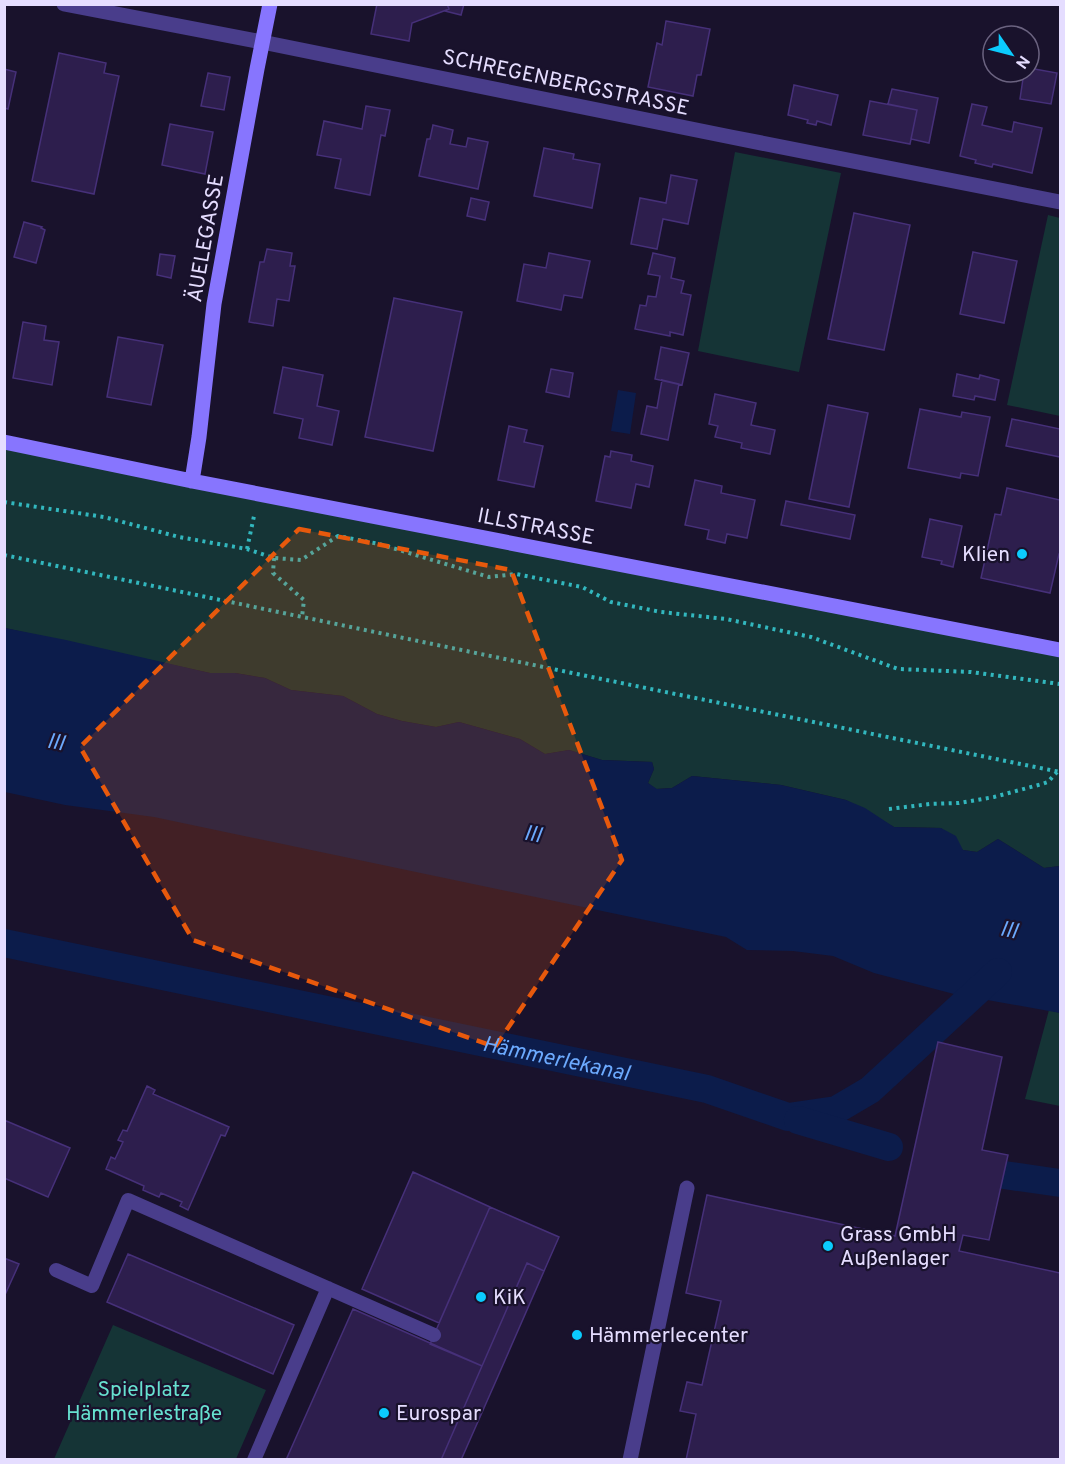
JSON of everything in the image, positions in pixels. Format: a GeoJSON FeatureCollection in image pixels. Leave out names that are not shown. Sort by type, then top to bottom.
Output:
{"type":"FeatureCollection","features":[{"type":"Feature","properties":{"kind":"main road","name":"ÄUELEGASSE"},"geometry":{"type":"LineString","coordinates":[[192,481],[214,304],[270,4]]}},
{"type":"Feature","properties":{"kind":"main road","name":"ILLSTRASSE"},"geometry":{"type":"LineString","coordinates":[[4,442],[192,481],[1060,650]]}},
{"type":"Feature","properties":{"kind":"street","name":"SCHREGENBERGSTRASSE"},"geometry":{"type":"LineString","coordinates":[[63,4],[1060,202]]}},
{"type":"Feature","properties":{"kind":"street"},"geometry":{"type":"LineString","coordinates":[[630,1460],[687,1188]]}},
{"type":"Feature","properties":{"kind":"lane"},"geometry":{"type":"LineString","coordinates":[[56,1270],[92,1286],[128,1200],[434,1335]]}},
{"type":"Feature","properties":{"kind":"lane"},"geometry":{"type":"LineString","coordinates":[[254,1460],[328,1288]]}},
{"type":"Feature","properties":{"kind":"path"},"geometry":{"type":"LineString","coordinates":[[4,502],[104,516],[179,537],[247,549],[274,558],[301,560],[338,537],[379,544],[489,577],[516,574],[582,587],[611,602],[661,612],[726,619],[811,638],[898,669],[971,672],[1060,684]]}},
{"type":"Feature","properties":{"kind":"path"},"geometry":{"type":"LineString","coordinates":[[247,549],[254,516]]}},
{"type":"Feature","properties":{"kind":"path"},"geometry":{"type":"LineString","coordinates":[[4,555],[1059,771]]}},
{"type":"Feature","properties":{"kind":"path"},"geometry":{"type":"LineString","coordinates":[[274,558],[273,573],[304,600],[302,617]]}},
{"type":"Feature","properties":{"kind":"path"},"geometry":{"type":"LineString","coordinates":[[889,809],[959,803],[994,797],[1048,782],[1059,771]]}},
{"type":"Feature","properties":{"kind":"highlighted area"},"geometry":{"type":"Polygon","coordinates":[[[299,529],[511,570],[622,860],[495,1047],[193,940],[80,747],[299,529]]]}},
{"type":"Feature","properties":{"kind":"green space"},"geometry":{"type":"Polygon","coordinates":[[[735,152],[841,173],[799,372],[698,351],[735,152]]]}},
{"type":"Feature","properties":{"kind":"green space"},"geometry":{"type":"Polygon","coordinates":[[[1048,215],[1060,218],[1060,416],[1007,405],[1048,215]]]}},
{"type":"Feature","properties":{"kind":"green space"},"geometry":{"type":"Polygon","coordinates":[[[4,442],[1060,650],[1060,866],[1044,868],[998,839],[977,852],[963,850],[941,828],[894,827],[846,800],[781,785],[692,776],[672,788],[656,789],[648,783],[654,769],[652,762],[602,760],[569,750],[545,754],[520,739],[459,722],[436,727],[402,721],[377,714],[343,696],[291,690],[265,678],[235,673],[210,673],[5,628],[4,442]]]}},
{"type":"Feature","properties":{"kind":"green space"},"geometry":{"type":"Polygon","coordinates":[[[1049,1010],[1060,1013],[1060,1106],[1025,1099],[1049,1010]]]}},
{"type":"Feature","properties":{"kind":"green space","name":"Spielplatz Hämmerlestraße"},"geometry":{"type":"Polygon","coordinates":[[[113,1325],[266,1390],[236,1459],[54,1459],[113,1325]]]}},
{"type":"Feature","properties":{"kind":"water"},"geometry":{"type":"Polygon","coordinates":[[[618,390],[636,393],[630,434],[611,431],[618,390]]]}},
{"type":"Feature","properties":{"kind":"water","name":"Ill"},"geometry":{"type":"Polygon","coordinates":[[[5,628],[210,673],[235,673],[265,678],[291,690],[343,696],[377,714],[402,721],[436,727],[459,722],[520,739],[545,754],[569,750],[602,760],[652,762],[654,769],[648,783],[657,789],[672,788],[692,776],[781,785],[846,800],[865,808],[894,827],[941,828],[956,836],[963,850],[977,852],[998,839],[1044,868],[1060,866],[1060,1013],[954,994],[874,973],[833,956],[793,951],[747,950],[726,937],[154,817],[65,805],[5,792],[5,628]]]}},
{"type":"Feature","properties":{"kind":"building"},"geometry":{"type":"Polygon","coordinates":[[[377,4],[447,4],[449,9],[412,23],[409,41],[371,34],[377,4]]]}},
{"type":"Feature","properties":{"kind":"building"},"geometry":{"type":"Polygon","coordinates":[[[447,4],[464,4],[461,15],[445,11],[449,9],[447,4]]]}},
{"type":"Feature","properties":{"kind":"building"},"geometry":{"type":"Polygon","coordinates":[[[666,21],[710,29],[701,75],[697,75],[693,96],[648,87],[657,43],[662,45],[666,21]]]}},
{"type":"Feature","properties":{"kind":"building"},"geometry":{"type":"Polygon","coordinates":[[[59,53],[106,63],[104,73],[119,76],[94,194],[32,181],[59,53]]]}},
{"type":"Feature","properties":{"kind":"building"},"geometry":{"type":"Polygon","coordinates":[[[4,69],[16,72],[8,109],[4,108],[4,69]]]}},
{"type":"Feature","properties":{"kind":"building"},"geometry":{"type":"Polygon","coordinates":[[[1041,70],[1057,73],[1051,104],[1020,99],[1022,84],[1041,84],[1041,70]]]}},
{"type":"Feature","properties":{"kind":"building"},"geometry":{"type":"Polygon","coordinates":[[[208,73],[230,77],[224,110],[201,106],[208,73]]]}},
{"type":"Feature","properties":{"kind":"building"},"geometry":{"type":"Polygon","coordinates":[[[794,85],[838,95],[831,125],[817,121],[816,125],[807,123],[808,120],[788,115],[794,85]]]}},
{"type":"Feature","properties":{"kind":"building"},"geometry":{"type":"Polygon","coordinates":[[[892,89],[938,98],[929,143],[911,139],[917,110],[888,104],[892,89]]]}},
{"type":"Feature","properties":{"kind":"building"},"geometry":{"type":"Polygon","coordinates":[[[870,101],[917,110],[910,144],[863,135],[870,101]]]}},
{"type":"Feature","properties":{"kind":"building"},"geometry":{"type":"Polygon","coordinates":[[[972,104],[987,107],[982,125],[1012,132],[1014,122],[1042,128],[1032,173],[993,164],[992,167],[975,163],[976,160],[960,156],[972,104]]]}},
{"type":"Feature","properties":{"kind":"building"},"geometry":{"type":"Polygon","coordinates":[[[366,106],[390,110],[385,136],[381,135],[370,195],[335,188],[341,159],[317,155],[324,121],[362,129],[366,106]]]}},
{"type":"Feature","properties":{"kind":"building"},"geometry":{"type":"Polygon","coordinates":[[[170,124],[213,132],[205,174],[162,165],[170,124]]]}},
{"type":"Feature","properties":{"kind":"building"},"geometry":{"type":"Polygon","coordinates":[[[433,125],[453,130],[450,144],[466,147],[468,138],[488,142],[478,189],[419,176],[427,139],[430,139],[433,125]]]}},
{"type":"Feature","properties":{"kind":"building"},"geometry":{"type":"Polygon","coordinates":[[[544,148],[574,154],[573,159],[600,164],[592,208],[534,196],[544,148]]]}},
{"type":"Feature","properties":{"kind":"building"},"geometry":{"type":"Polygon","coordinates":[[[671,175],[697,180],[688,224],[663,219],[657,249],[631,244],[640,198],[666,203],[671,175]]]}},
{"type":"Feature","properties":{"kind":"building"},"geometry":{"type":"Polygon","coordinates":[[[471,198],[489,202],[485,220],[467,216],[471,198]]]}},
{"type":"Feature","properties":{"kind":"building"},"geometry":{"type":"Polygon","coordinates":[[[854,213],[910,225],[884,350],[828,339],[854,213]]]}},
{"type":"Feature","properties":{"kind":"building"},"geometry":{"type":"Polygon","coordinates":[[[24,222],[45,230],[36,263],[14,257],[24,222]]]}},
{"type":"Feature","properties":{"kind":"building"},"geometry":{"type":"Polygon","coordinates":[[[267,249],[292,253],[290,266],[295,266],[289,301],[277,299],[273,326],[249,322],[260,262],[264,262],[267,249]]]}},
{"type":"Feature","properties":{"kind":"building"},"geometry":{"type":"Polygon","coordinates":[[[973,252],[1017,261],[1004,323],[960,314],[973,252]]]}},
{"type":"Feature","properties":{"kind":"building"},"geometry":{"type":"Polygon","coordinates":[[[549,253],[590,261],[582,298],[564,295],[561,310],[517,301],[524,264],[546,268],[549,253]]]}},
{"type":"Feature","properties":{"kind":"building"},"geometry":{"type":"Polygon","coordinates":[[[653,253],[675,258],[671,278],[684,281],[681,293],[691,295],[683,335],[670,332],[670,336],[635,329],[640,305],[646,306],[648,296],[656,297],[660,276],[648,274],[653,253]]]}},
{"type":"Feature","properties":{"kind":"building"},"geometry":{"type":"Polygon","coordinates":[[[160,254],[175,256],[171,278],[157,275],[160,254]]]}},
{"type":"Feature","properties":{"kind":"building"},"geometry":{"type":"Polygon","coordinates":[[[394,298],[462,312],[433,451],[365,437],[394,298]]]}},
{"type":"Feature","properties":{"kind":"building"},"geometry":{"type":"Polygon","coordinates":[[[23,322],[46,326],[44,340],[59,342],[52,385],[13,378],[23,322]]]}},
{"type":"Feature","properties":{"kind":"building"},"geometry":{"type":"Polygon","coordinates":[[[118,337],[163,345],[151,405],[107,397],[118,337]]]}},
{"type":"Feature","properties":{"kind":"building"},"geometry":{"type":"Polygon","coordinates":[[[661,347],[689,353],[682,385],[655,379],[661,347]]]}},
{"type":"Feature","properties":{"kind":"building"},"geometry":{"type":"Polygon","coordinates":[[[283,367],[323,375],[317,406],[339,411],[332,445],[299,438],[303,419],[274,413],[283,367]]]}},
{"type":"Feature","properties":{"kind":"building"},"geometry":{"type":"Polygon","coordinates":[[[551,369],[573,373],[569,397],[546,392],[551,369]]]}},
{"type":"Feature","properties":{"kind":"building"},"geometry":{"type":"Polygon","coordinates":[[[957,374],[979,379],[980,375],[999,380],[995,400],[975,396],[974,400],[953,396],[957,374]]]}},
{"type":"Feature","properties":{"kind":"building"},"geometry":{"type":"Polygon","coordinates":[[[662,380],[679,384],[668,440],[641,434],[647,406],[657,408],[662,380]]]}},
{"type":"Feature","properties":{"kind":"building"},"geometry":{"type":"Polygon","coordinates":[[[715,394],[756,403],[751,425],[775,430],[770,454],[741,448],[742,443],[715,437],[718,426],[709,424],[715,394]]]}},
{"type":"Feature","properties":{"kind":"building"},"geometry":{"type":"Polygon","coordinates":[[[828,405],[868,413],[849,507],[809,499],[828,405]]]}},
{"type":"Feature","properties":{"kind":"building"},"geometry":{"type":"Polygon","coordinates":[[[920,409],[961,417],[962,412],[990,417],[978,476],[961,473],[960,478],[908,468],[920,409]]]}},
{"type":"Feature","properties":{"kind":"building"},"geometry":{"type":"Polygon","coordinates":[[[1012,419],[1060,429],[1060,457],[1006,446],[1012,419]]]}},
{"type":"Feature","properties":{"kind":"building"},"geometry":{"type":"Polygon","coordinates":[[[509,426],[527,430],[524,442],[543,446],[534,487],[498,480],[509,426]]]}},
{"type":"Feature","properties":{"kind":"building"},"geometry":{"type":"Polygon","coordinates":[[[611,451],[632,455],[631,461],[653,466],[649,487],[636,484],[631,508],[596,501],[605,456],[610,457],[611,451]]]}},
{"type":"Feature","properties":{"kind":"building"},"geometry":{"type":"Polygon","coordinates":[[[695,480],[722,486],[721,493],[755,500],[747,538],[727,534],[725,543],[707,539],[709,530],[685,525],[695,480]]]}},
{"type":"Feature","properties":{"kind":"building"},"geometry":{"type":"Polygon","coordinates":[[[1007,488],[1060,500],[1060,554],[1050,593],[981,578],[995,514],[1001,515],[1007,488]]]}},
{"type":"Feature","properties":{"kind":"building"},"geometry":{"type":"Polygon","coordinates":[[[786,501],[855,515],[850,539],[781,525],[786,501]]]}},
{"type":"Feature","properties":{"kind":"building"},"geometry":{"type":"Polygon","coordinates":[[[930,519],[962,526],[953,567],[941,564],[942,561],[922,557],[930,519]]]}},
{"type":"Feature","properties":{"kind":"building","name":"Grass GmbH Außenlager"},"geometry":{"type":"Polygon","coordinates":[[[938,1042],[1002,1057],[982,1150],[1008,1155],[989,1240],[963,1235],[959,1251],[1060,1273],[1060,1460],[686,1460],[696,1414],[680,1411],[687,1382],[702,1385],[721,1301],[686,1293],[707,1195],[895,1236],[938,1042]]]}},
{"type":"Feature","properties":{"kind":"building"},"geometry":{"type":"Polygon","coordinates":[[[147,1086],[155,1090],[153,1094],[229,1127],[225,1136],[221,1135],[188,1210],[180,1206],[182,1202],[161,1193],[159,1197],[143,1190],[144,1186],[106,1169],[111,1157],[115,1159],[123,1142],[118,1140],[123,1130],[127,1131],[147,1086]]]}},
{"type":"Feature","properties":{"kind":"building"},"geometry":{"type":"Polygon","coordinates":[[[4,1120],[70,1148],[48,1197],[4,1178],[4,1120]]]}},
{"type":"Feature","properties":{"kind":"building"},"geometry":{"type":"Polygon","coordinates":[[[413,1172],[490,1207],[439,1323],[362,1289],[413,1172]]]}},
{"type":"Feature","properties":{"kind":"building","name":"KiK"},"geometry":{"type":"Polygon","coordinates":[[[490,1207],[559,1237],[544,1271],[527,1263],[482,1366],[430,1344],[490,1207]]]}},
{"type":"Feature","properties":{"kind":"building"},"geometry":{"type":"Polygon","coordinates":[[[128,1254],[294,1325],[273,1374],[107,1302],[128,1254]]]}},
{"type":"Feature","properties":{"kind":"building"},"geometry":{"type":"Polygon","coordinates":[[[4,1258],[19,1264],[4,1297],[4,1258]]]}},
{"type":"Feature","properties":{"kind":"building"},"geometry":{"type":"Polygon","coordinates":[[[527,1263],[544,1271],[461,1460],[441,1460],[527,1263]]]}},
{"type":"Feature","properties":{"kind":"building","name":"Eurospar"},"geometry":{"type":"Polygon","coordinates":[[[353,1309],[482,1366],[441,1460],[286,1460],[353,1309]]]}},
{"type":"Feature","properties":{"kind":"waterway","name":"Hämmerlekanal"},"geometry":{"type":"LineString","coordinates":[[4,943],[707,1089],[788,1117],[836,1110],[870,1090],[998,972]]}},
{"type":"Feature","properties":{"kind":"waterway"},"geometry":{"type":"LineString","coordinates":[[798,1120],[889,1147]]}},
{"type":"Feature","properties":{"kind":"waterway"},"geometry":{"type":"LineString","coordinates":[[1004,1175],[1060,1183]]}},
{"type":"Feature","properties":{"kind":"place","name":"Klien"},"geometry":{"type":"Point","coordinates":[1022,554]}},
{"type":"Feature","properties":{"kind":"place","name":"Grass GmbH Außenlager"},"geometry":{"type":"Point","coordinates":[828,1246]}},
{"type":"Feature","properties":{"kind":"place","name":"KiK"},"geometry":{"type":"Point","coordinates":[481,1297]}},
{"type":"Feature","properties":{"kind":"place","name":"Hämmerlecenter"},"geometry":{"type":"Point","coordinates":[577,1335]}},
{"type":"Feature","properties":{"kind":"place","name":"Eurospar"},"geometry":{"type":"Point","coordinates":[384,1413]}}]}
